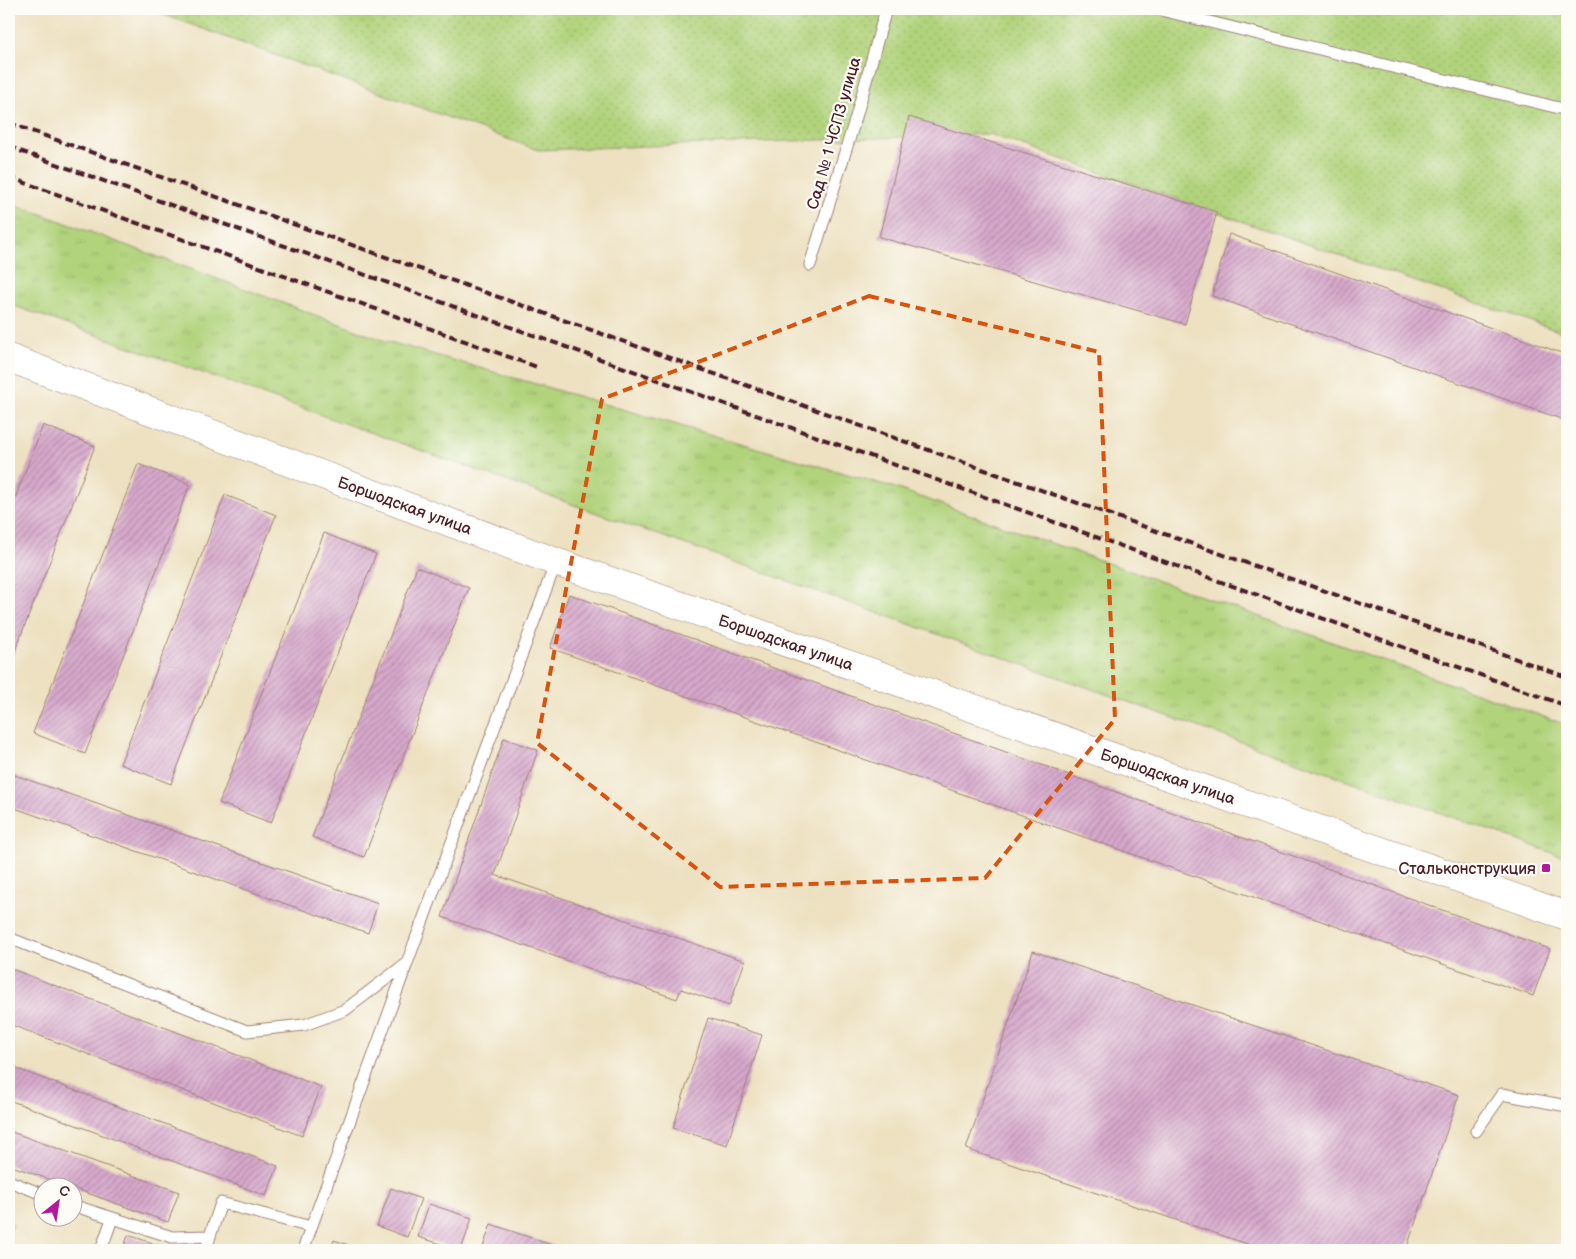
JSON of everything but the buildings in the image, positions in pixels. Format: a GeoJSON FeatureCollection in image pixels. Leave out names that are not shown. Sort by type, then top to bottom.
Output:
{"type":"FeatureCollection","features":[{"type":"Feature","properties":{"kind":"street","name":"Боршодская улица"},"geometry":{"type":"LineString","coordinates":[[9,358],[556,562],[1567,916]]}},
{"type":"Feature","properties":{"kind":"lane","name":"Сад № 1 ЧСПЗ улица"},"geometry":{"type":"LineString","coordinates":[[810,265],[856,118],[886,9]]}},
{"type":"Feature","properties":{"kind":"lane"},"geometry":{"type":"LineString","coordinates":[[1157,9],[1567,110]]}},
{"type":"Feature","properties":{"kind":"lane"},"geometry":{"type":"LineString","coordinates":[[303,1250],[556,562]]}},
{"type":"Feature","properties":{"kind":"lane"},"geometry":{"type":"LineString","coordinates":[[9,938],[247,1031],[304,1024],[345,1010],[407,963]]}},
{"type":"Feature","properties":{"kind":"lane"},"geometry":{"type":"LineString","coordinates":[[1476,1131],[1502,1094],[1567,1106]]}},
{"type":"Feature","properties":{"kind":"lane"},"geometry":{"type":"LineString","coordinates":[[9,1181],[32,1190]]}},
{"type":"Feature","properties":{"kind":"lane"},"geometry":{"type":"LineString","coordinates":[[206,1250],[221,1204],[311,1227]]}},
{"type":"Feature","properties":{"kind":"lane"},"geometry":{"type":"LineString","coordinates":[[82,1209],[112,1220],[172,1237],[210,1236]]}},
{"type":"Feature","properties":{"kind":"lane"},"geometry":{"type":"LineString","coordinates":[[101,1250],[112,1220]]}},
{"type":"Feature","properties":{"kind":"highlighted area"},"geometry":{"type":"Polygon","coordinates":[[[869,296],[1099,352],[1115,719],[985,878],[720,887],[537,743],[602,399],[869,296]]]}},
{"type":"Feature","properties":{"kind":"green space"},"geometry":{"type":"Polygon","coordinates":[[[148,9],[1567,9],[1567,334],[989,134],[538,150],[148,9]]]}},
{"type":"Feature","properties":{"kind":"green space"},"geometry":{"type":"Polygon","coordinates":[[[9,202],[383,340],[892,487],[1567,725],[1567,858],[9,304],[9,202]]]}},
{"type":"Feature","properties":{"kind":"railway"},"geometry":{"type":"LineString","coordinates":[[9,123],[1567,677]]}},
{"type":"Feature","properties":{"kind":"railway"},"geometry":{"type":"LineString","coordinates":[[9,147],[1567,706]]}},
{"type":"Feature","properties":{"kind":"railway"},"geometry":{"type":"LineString","coordinates":[[9,177],[537,367]]}},
{"type":"Feature","properties":{"kind":"place","name":"Стальконструкция"},"geometry":{"type":"Point","coordinates":[1546,868]}}]}
